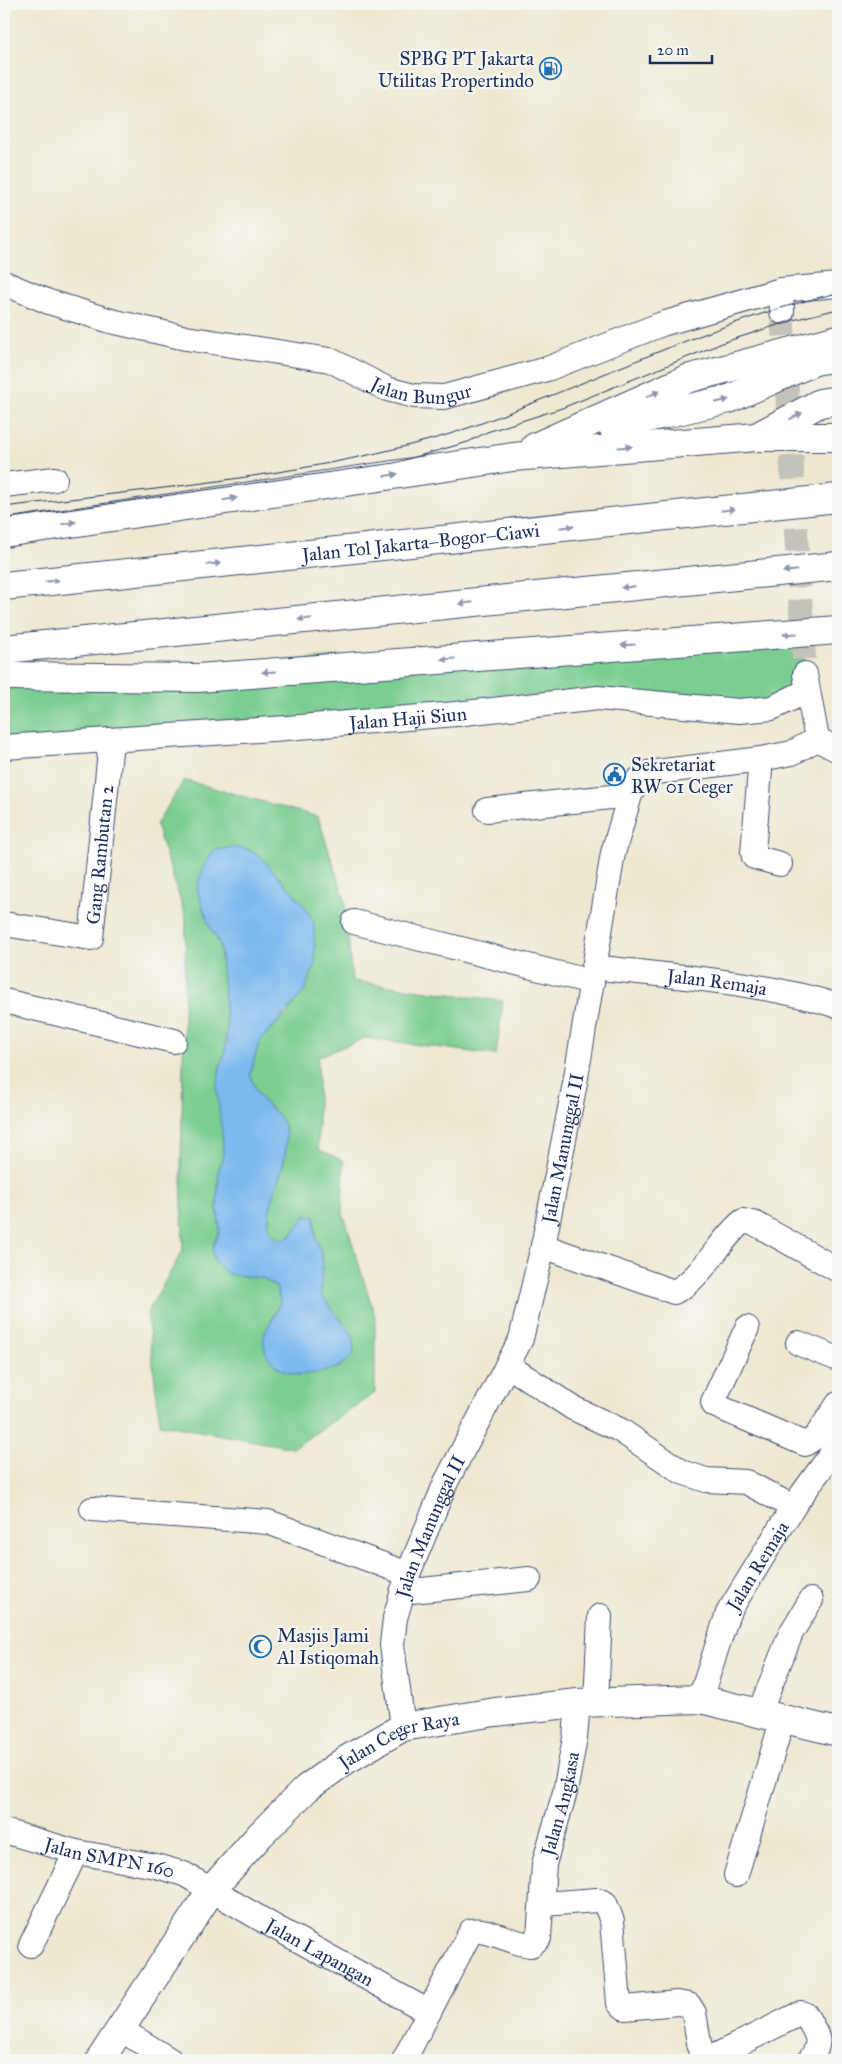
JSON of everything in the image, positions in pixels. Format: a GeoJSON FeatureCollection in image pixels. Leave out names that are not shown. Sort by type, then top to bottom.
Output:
{"type":"FeatureCollection","features":[{"type":"Feature","properties":{"kind":"main road"},"geometry":{"type":"LineString","coordinates":[[513,457],[687,379],[838,339]]}},
{"type":"Feature","properties":{"kind":"main road"},"geometry":{"type":"LineString","coordinates":[[559,452],[634,420],[730,399],[815,361],[838,357]]}},
{"type":"Feature","properties":{"kind":"main road"},"geometry":{"type":"LineString","coordinates":[[756,437],[820,403],[838,400]]}},
{"type":"Feature","properties":{"kind":"main road"},"geometry":{"type":"LineString","coordinates":[[4,533],[513,457],[756,437],[838,437]]}},
{"type":"Feature","properties":{"kind":"main road","name":"Jalan Tol Jakarta–Bogor–Ciawi"},"geometry":{"type":"LineString","coordinates":[[4,586],[838,498]]}},
{"type":"Feature","properties":{"kind":"main road"},"geometry":{"type":"LineString","coordinates":[[4,649],[838,566]]}},
{"type":"Feature","properties":{"kind":"main road"},"geometry":{"type":"LineString","coordinates":[[4,676],[198,678],[838,630]]}},
{"type":"Feature","properties":{"kind":"main road","name":"Jalan Ceger Raya"},"geometry":{"type":"LineString","coordinates":[[100,2060],[212,1889],[306,1788],[346,1760],[403,1727],[495,1712],[587,1703],[700,1699],[771,1714],[838,1732]]}},
{"type":"Feature","properties":{"kind":"street","name":"Jalan Bungur"},"geometry":{"type":"LineString","coordinates":[[4,282],[49,302],[111,321],[186,338],[330,360],[387,389],[414,396],[444,396],[538,371],[662,324],[781,301],[838,285]]}},
{"type":"Feature","properties":{"kind":"street"},"geometry":{"type":"LineString","coordinates":[[4,484],[55,478]]}},
{"type":"Feature","properties":{"kind":"street","name":"Jalan Haji Siun"},"geometry":{"type":"LineString","coordinates":[[4,747],[111,741],[447,715],[598,698],[739,711],[772,708],[806,683],[818,739]]}},
{"type":"Feature","properties":{"kind":"street"},"geometry":{"type":"LineString","coordinates":[[818,739],[838,750]]}},
{"type":"Feature","properties":{"kind":"street","name":"Jalan Manunggal II"},"geometry":{"type":"LineString","coordinates":[[403,1727],[392,1645],[394,1618],[405,1583],[446,1482],[521,1339],[543,1246],[575,1083],[613,853],[630,795],[638,780],[648,773],[761,759],[792,753],[818,739]]}},
{"type":"Feature","properties":{"kind":"street","name":"Gang Rambutan 2"},"geometry":{"type":"LineString","coordinates":[[4,924],[92,938],[111,741]]}},
{"type":"Feature","properties":{"kind":"street"},"geometry":{"type":"LineString","coordinates":[[761,759],[753,852],[754,856],[759,859],[780,864]]}},
{"type":"Feature","properties":{"kind":"street"},"geometry":{"type":"LineString","coordinates":[[487,810],[630,795]]}},
{"type":"Feature","properties":{"kind":"street","name":"Jalan Remaja"},"geometry":{"type":"LineString","coordinates":[[354,922],[593,974],[762,988],[811,998],[838,1006]]}},
{"type":"Feature","properties":{"kind":"street"},"geometry":{"type":"LineString","coordinates":[[4,1000],[174,1041]]}},
{"type":"Feature","properties":{"kind":"street"},"geometry":{"type":"LineString","coordinates":[[543,1246],[674,1292],[687,1286],[732,1230],[743,1221],[756,1224],[838,1270]]}},
{"type":"Feature","properties":{"kind":"street"},"geometry":{"type":"LineString","coordinates":[[747,1328],[718,1387],[712,1402],[714,1405],[805,1444],[816,1437],[838,1404]]}},
{"type":"Feature","properties":{"kind":"street"},"geometry":{"type":"LineString","coordinates":[[798,1343],[838,1360]]}},
{"type":"Feature","properties":{"kind":"street"},"geometry":{"type":"LineString","coordinates":[[507,1365],[572,1408],[620,1430],[682,1472],[706,1480],[746,1482],[794,1507]]}},
{"type":"Feature","properties":{"kind":"street","name":"Jalan Remaja"},"geometry":{"type":"LineString","coordinates":[[700,1699],[728,1613],[794,1507],[838,1445]]}},
{"type":"Feature","properties":{"kind":"street"},"geometry":{"type":"LineString","coordinates":[[92,1509],[268,1522],[405,1583],[529,1579]]}},
{"type":"Feature","properties":{"kind":"street"},"geometry":{"type":"LineString","coordinates":[[736,1875],[771,1714],[791,1633],[811,1600]]}},
{"type":"Feature","properties":{"kind":"street","name":"Jalan Angkasa"},"geometry":{"type":"LineString","coordinates":[[429,2012],[471,1931],[482,1930],[518,1944],[530,1945],[536,1943],[539,1938],[543,1904],[544,1864],[565,1792],[575,1738],[587,1703],[600,1616]]}},
{"type":"Feature","properties":{"kind":"street","name":"Jalan SMPN 160"},"geometry":{"type":"LineString","coordinates":[[4,1831],[76,1852],[156,1866],[184,1874],[212,1889]]}},
{"type":"Feature","properties":{"kind":"street"},"geometry":{"type":"LineString","coordinates":[[31,1945],[76,1852]]}},
{"type":"Feature","properties":{"kind":"street","name":"Jalan Lapangan"},"geometry":{"type":"LineString","coordinates":[[212,1889],[273,1926],[429,2012]]}},
{"type":"Feature","properties":{"kind":"street"},"geometry":{"type":"LineString","coordinates":[[543,1904],[597,1900],[605,1903],[612,1921],[619,2003],[626,2008],[677,2003],[689,2005],[694,2013],[702,2060]]}},
{"type":"Feature","properties":{"kind":"street"},"geometry":{"type":"LineString","coordinates":[[404,2060],[429,2012]]}},
{"type":"Feature","properties":{"kind":"street"},"geometry":{"type":"LineString","coordinates":[[707,2060],[801,2013],[806,2015],[818,2041],[817,2050],[810,2060]]}},
{"type":"Feature","properties":{"kind":"street"},"geometry":{"type":"LineString","coordinates":[[120,2029],[170,2060]]}},
{"type":"Feature","properties":{"kind":"green space"},"geometry":{"type":"Polygon","coordinates":[[[802,632],[805,674],[772,708],[598,698],[4,747],[4,676],[802,632]]]}},
{"type":"Feature","properties":{"kind":"green space"},"geometry":{"type":"Polygon","coordinates":[[[184,780],[318,817],[345,900],[352,981],[503,1001],[496,1055],[365,1038],[318,1057],[318,1149],[344,1161],[342,1210],[375,1316],[375,1393],[293,1448],[160,1424],[147,1313],[183,1250],[181,1162],[186,918],[156,825],[184,780]],[[285,886],[202,908],[220,945],[227,1029],[225,1053],[220,1067],[223,1160],[219,1168],[217,1207],[220,1230],[213,1245],[228,1274],[263,1278],[276,1287],[280,1302],[264,1336],[265,1350],[277,1367],[297,1375],[341,1367],[335,1313],[321,1295],[322,1257],[315,1234],[315,1217],[305,1216],[291,1236],[279,1240],[269,1231],[271,1206],[285,1156],[285,1129],[278,1115],[259,1096],[250,1075],[259,1042],[292,1008],[304,905],[285,886]]]}},
{"type":"Feature","properties":{"kind":"water"},"geometry":{"type":"Polygon","coordinates":[[[230,847],[247,849],[261,857],[304,905],[314,923],[315,964],[304,992],[259,1042],[250,1075],[259,1096],[278,1115],[285,1129],[285,1156],[271,1206],[269,1231],[279,1240],[291,1236],[305,1216],[315,1217],[315,1234],[322,1257],[321,1295],[353,1335],[354,1354],[338,1367],[321,1372],[306,1374],[290,1373],[276,1366],[270,1360],[264,1346],[264,1337],[279,1306],[280,1300],[276,1287],[263,1278],[228,1274],[215,1263],[212,1251],[220,1230],[217,1207],[219,1168],[223,1160],[223,1143],[217,1090],[220,1067],[225,1053],[227,1029],[220,945],[208,923],[197,888],[203,868],[213,851],[230,847]]]}},
{"type":"Feature","properties":{"kind":"tunnel"},"geometry":{"type":"LineString","coordinates":[[782,312],[805,674]]}},
{"type":"Feature","properties":{"kind":"tram line"},"geometry":{"type":"LineString","coordinates":[[4,507],[271,473],[377,453],[429,440],[499,417],[724,327],[762,314],[838,293]]}},
{"type":"Feature","properties":{"kind":"tram line"},"geometry":{"type":"LineString","coordinates":[[4,519],[394,463],[468,442],[487,432],[562,408],[725,342],[793,320],[838,309]]}},
{"type":"Feature","properties":{"kind":"place","name":"SPBG PT Jakarta Utilitas Propertindo"},"geometry":{"type":"Point","coordinates":[550,69]}},
{"type":"Feature","properties":{"kind":"place","name":"Sekretariat RW 01 Ceger"},"geometry":{"type":"Point","coordinates":[615,775]}},
{"type":"Feature","properties":{"kind":"place","name":"Masjis Jami Al Istiqomah"},"geometry":{"type":"Point","coordinates":[261,1646]}}]}
